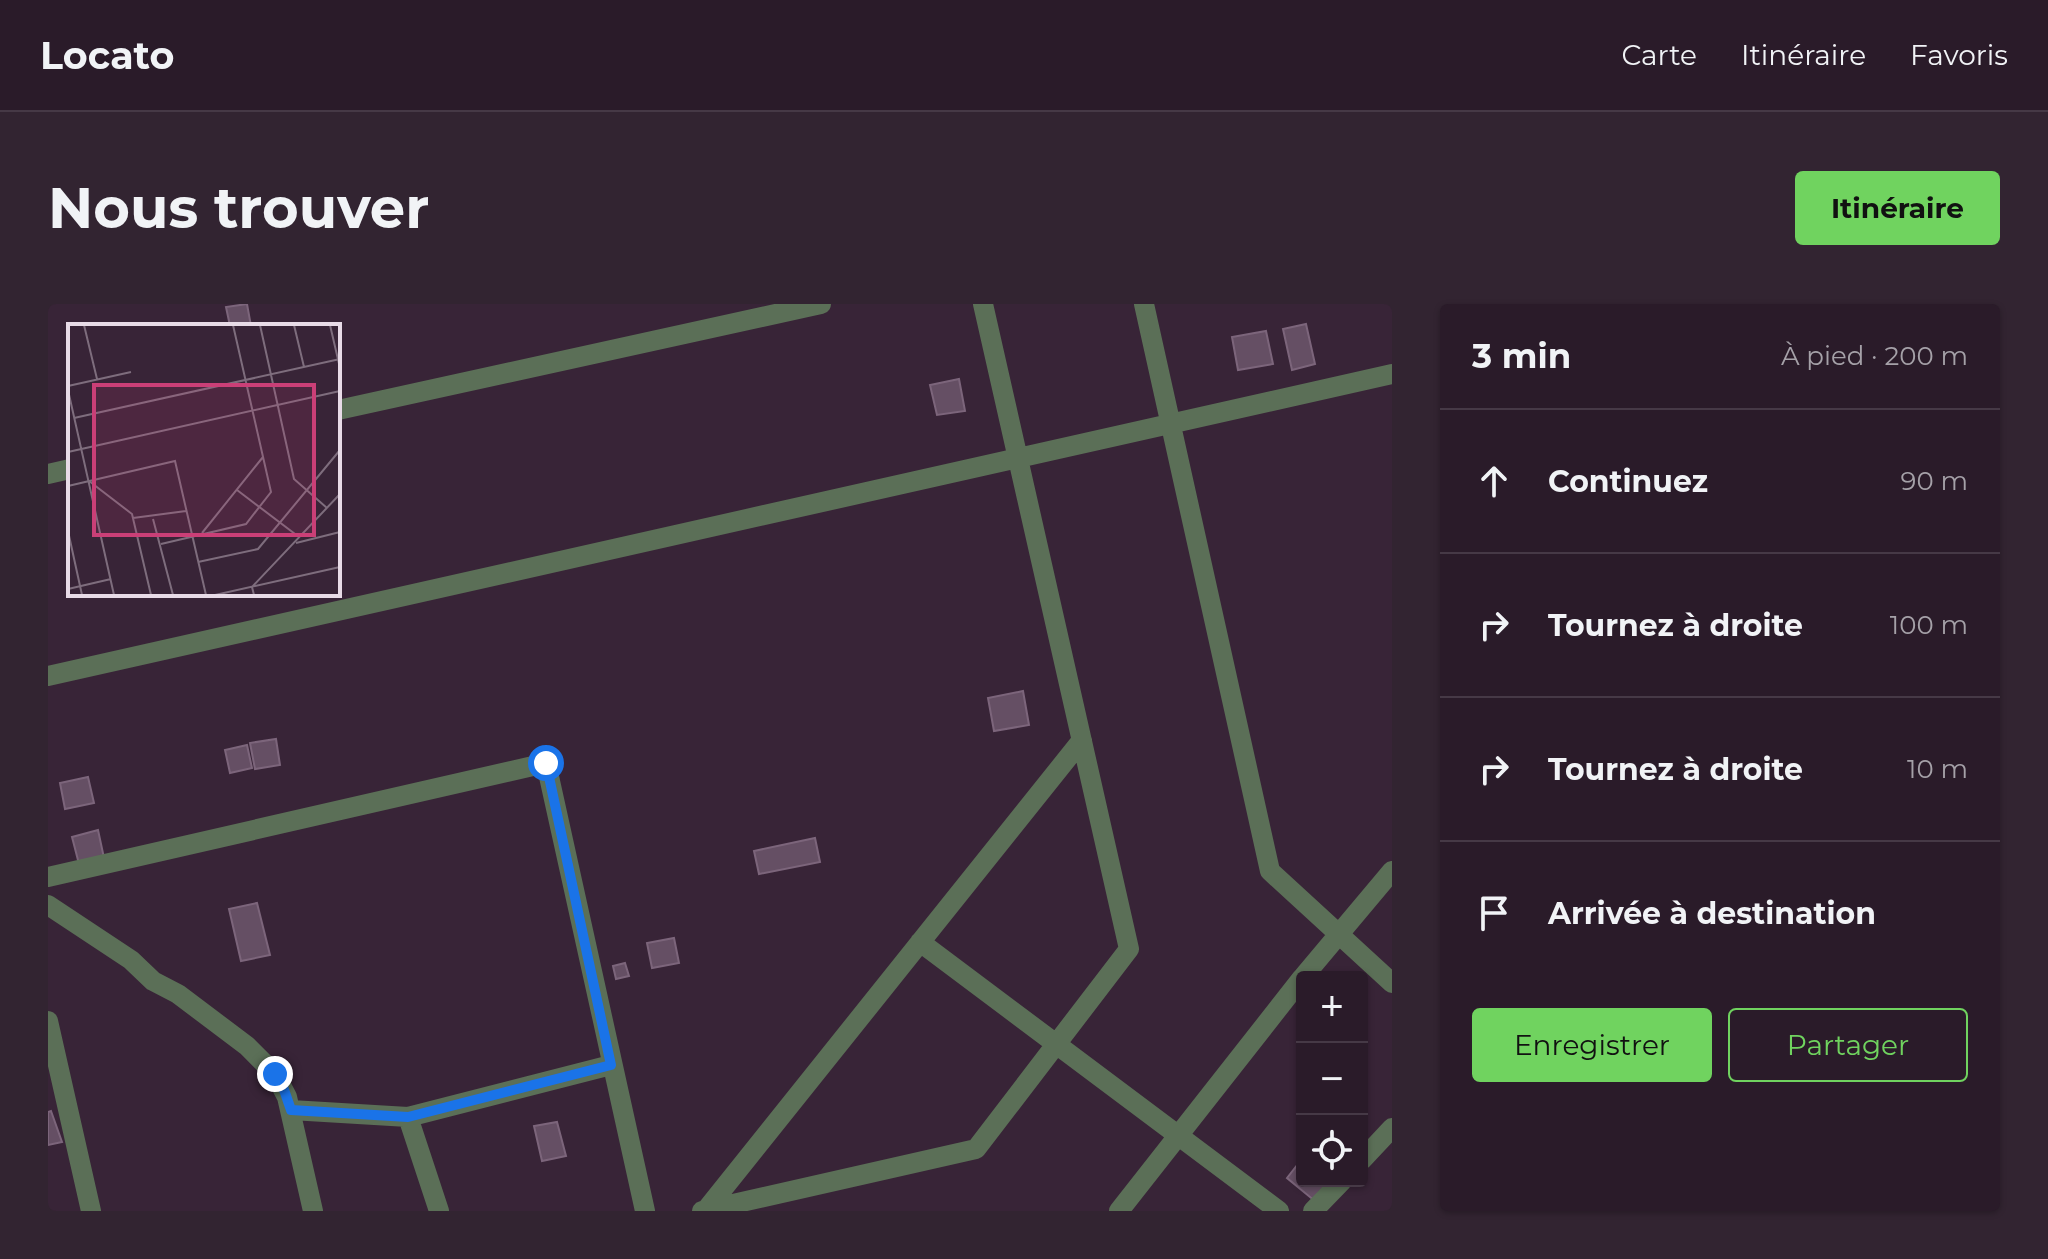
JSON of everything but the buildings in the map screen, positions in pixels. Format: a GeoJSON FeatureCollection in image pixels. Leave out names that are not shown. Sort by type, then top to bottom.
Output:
{"type":"FeatureCollection","features":[{"type":"Feature","properties":{"kind":"street"},"geometry":{"type":"LineString","coordinates":[[340,410],[821,304]]}},
{"type":"Feature","properties":{"kind":"street"},"geometry":{"type":"LineString","coordinates":[[704,1210],[976,1149],[1129,949],[983,304]]}},
{"type":"Feature","properties":{"kind":"street"},"geometry":{"type":"LineString","coordinates":[[1144,304],[1270,871],[1392,983]]}},
{"type":"Feature","properties":{"kind":"street"},"geometry":{"type":"LineString","coordinates":[[48,676],[1392,374]]}},
{"type":"Feature","properties":{"kind":"street"},"geometry":{"type":"LineString","coordinates":[[48,474],[68,469]]}},
{"type":"Feature","properties":{"kind":"street"},"geometry":{"type":"LineString","coordinates":[[704,1210],[1082,740]]}},
{"type":"Feature","properties":{"kind":"street"},"geometry":{"type":"LineString","coordinates":[[48,877],[546,763],[645,1211]]}},
{"type":"Feature","properties":{"kind":"street"},"geometry":{"type":"LineString","coordinates":[[1308,971],[1392,871]]}},
{"type":"Feature","properties":{"kind":"street"},"geometry":{"type":"LineString","coordinates":[[48,905],[131,960],[153,981],[178,994],[247,1046],[282,1084],[291,1110],[313,1211]]}},
{"type":"Feature","properties":{"kind":"street"},"geometry":{"type":"LineString","coordinates":[[920,942],[1279,1211]]}},
{"type":"Feature","properties":{"kind":"street"},"geometry":{"type":"LineString","coordinates":[[1119,1211],[1296,986]]}},
{"type":"Feature","properties":{"kind":"street"},"geometry":{"type":"LineString","coordinates":[[48,1021],[91,1211]]}},
{"type":"Feature","properties":{"kind":"street"},"geometry":{"type":"LineString","coordinates":[[291,1110],[408,1117],[611,1065]]}},
{"type":"Feature","properties":{"kind":"street"},"geometry":{"type":"LineString","coordinates":[[408,1117],[439,1211]]}},
{"type":"Feature","properties":{"kind":"street"},"geometry":{"type":"LineString","coordinates":[[1368,1154],[1392,1128]]}},
{"type":"Feature","properties":{"kind":"street"},"geometry":{"type":"LineString","coordinates":[[1313,1211],[1336,1187]]}},
{"type":"Feature","properties":{"kind":"route"},"geometry":{"type":"LineString","coordinates":[[275,1074],[291,1110],[408,1117],[611,1065],[546,763]]}}]}
